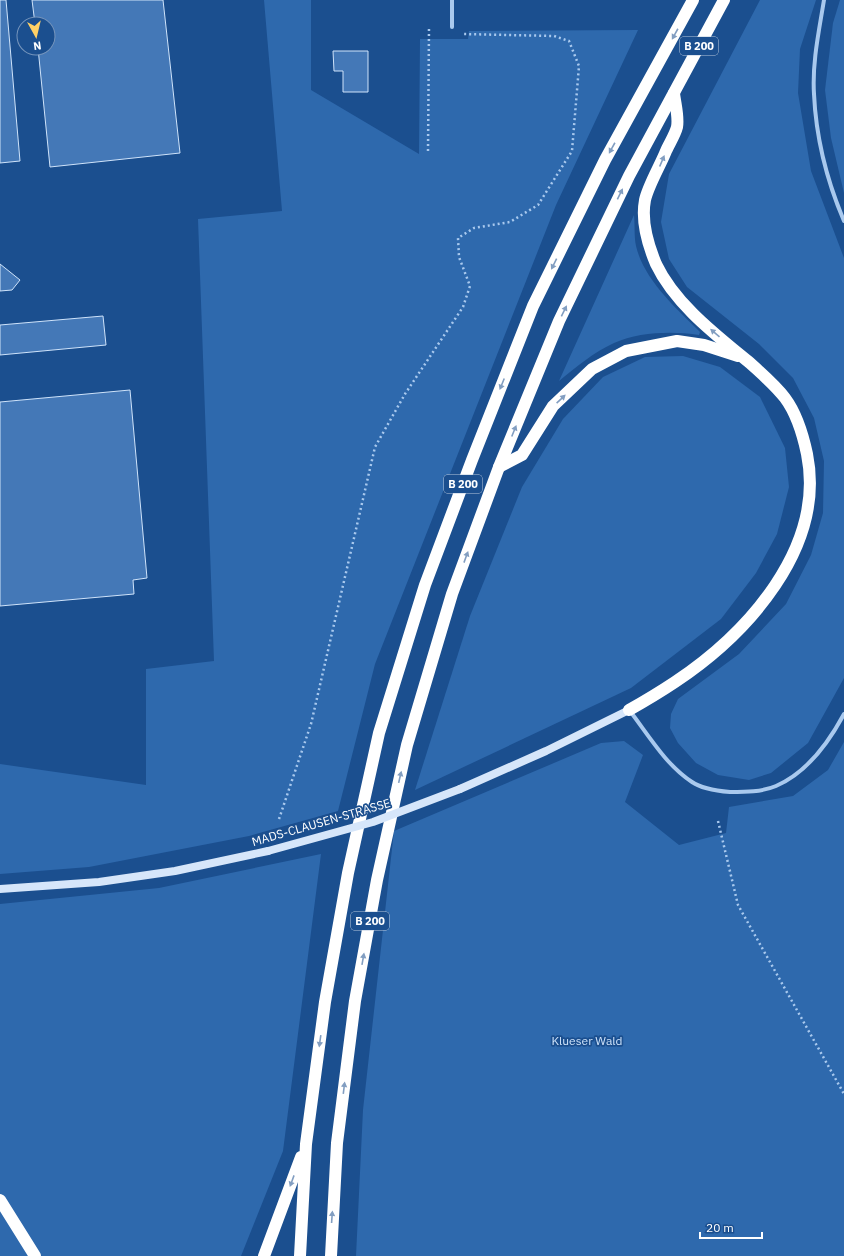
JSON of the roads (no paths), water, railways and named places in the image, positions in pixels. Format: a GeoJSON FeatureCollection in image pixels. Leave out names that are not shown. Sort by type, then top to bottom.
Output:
{"type":"FeatureCollection","features":[{"type":"Feature","properties":{"kind":"highway","name":"B 200"},"geometry":{"type":"LineString","coordinates":[[300,1256],[306,1144],[325,1002],[348,872],[380,733],[425,585],[472,460],[533,306],[606,160],[693,0]]}},
{"type":"Feature","properties":{"kind":"highway","name":"B 200"},"geometry":{"type":"LineString","coordinates":[[331,1256],[337,1143],[355,1001],[377,880],[407,745],[452,594],[499,467],[559,321],[629,176],[724,0]]}},
{"type":"Feature","properties":{"kind":"highway"},"geometry":{"type":"LineString","coordinates":[[629,710],[676,682],[731,638],[767,597],[793,558],[803,533],[809,498],[810,470],[804,439],[795,415],[785,398],[770,381],[674,293],[656,264],[644,227],[645,200],[677,126],[674,92]]}},
{"type":"Feature","properties":{"kind":"highway"},"geometry":{"type":"LineString","coordinates":[[499,467],[522,456],[553,406],[592,369],[626,351],[677,341],[704,345],[745,359]]}},
{"type":"Feature","properties":{"kind":"highway"},"geometry":{"type":"LineString","coordinates":[[264,1256],[306,1144]]}},
{"type":"Feature","properties":{"kind":"highway"},"geometry":{"type":"LineString","coordinates":[[0,1200],[35,1256]]}},
{"type":"Feature","properties":{"kind":"main road","name":"MADS-CLAUSEN-STRASSE"},"geometry":{"type":"LineString","coordinates":[[0,889],[99,882],[175,872],[268,851],[373,822],[460,789],[546,751],[629,710]]}},
{"type":"Feature","properties":{"kind":"street"},"geometry":{"type":"LineString","coordinates":[[452,0],[452,27]]}},
{"type":"Feature","properties":{"kind":"street"},"geometry":{"type":"LineString","coordinates":[[824,0],[817,46],[814,93],[820,141],[831,188],[844,221]]}},
{"type":"Feature","properties":{"kind":"street"},"geometry":{"type":"LineString","coordinates":[[629,710],[666,759],[693,783],[720,791],[748,792],[776,786],[800,770],[830,739],[844,714]]}},
{"type":"Feature","properties":{"kind":"park label","name":"Klueser Wald"},"geometry":{"type":"Point","coordinates":[587,1040]}}]}
